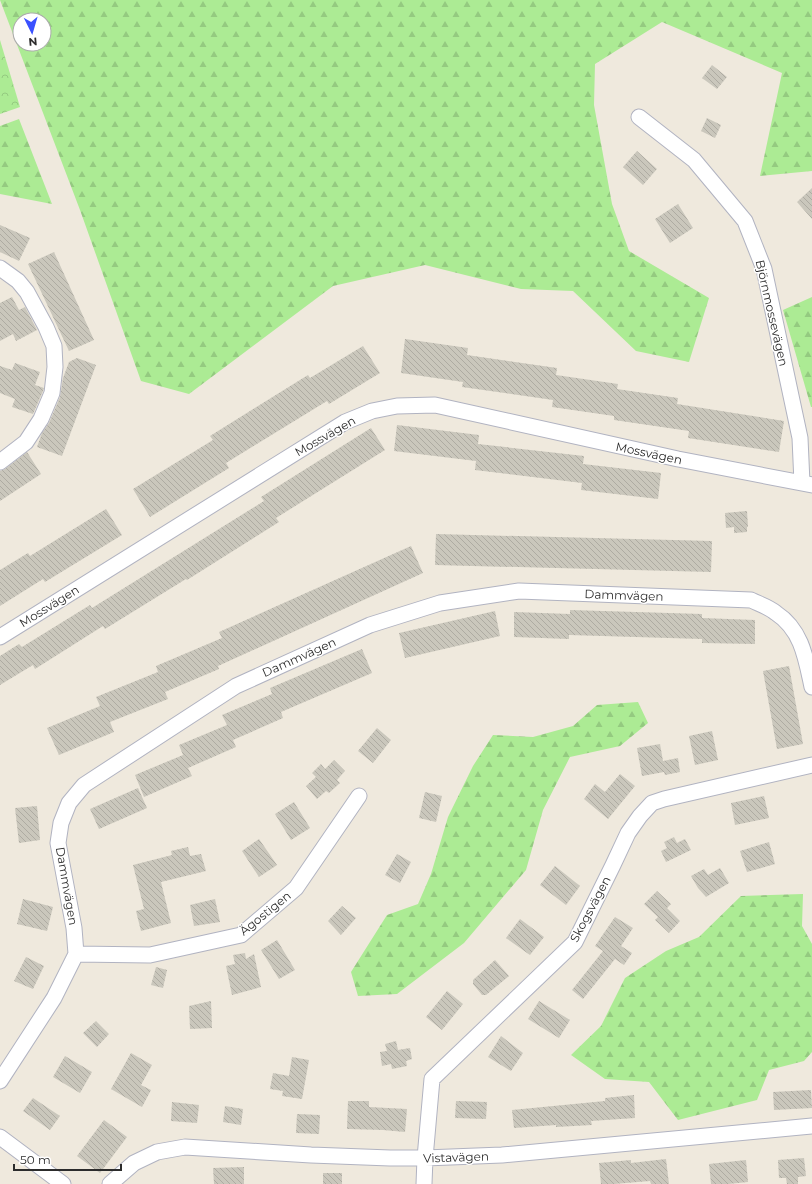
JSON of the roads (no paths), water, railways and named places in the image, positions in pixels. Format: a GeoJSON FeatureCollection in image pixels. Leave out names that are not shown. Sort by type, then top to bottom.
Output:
{"type":"FeatureCollection","features":[{"type":"Feature","properties":{"kind":"street","name":"Björnmossevägen"},"geometry":{"type":"LineString","coordinates":[[639,117],[694,160],[744,221],[764,269],[800,438],[807,484]]}},
{"type":"Feature","properties":{"kind":"street"},"geometry":{"type":"LineString","coordinates":[[0,268],[18,281],[28,292],[54,346],[55,366],[52,393],[41,419],[26,442],[0,462]]}},
{"type":"Feature","properties":{"kind":"street","name":"Mossvägen"},"geometry":{"type":"LineString","coordinates":[[0,637],[345,422],[372,411],[397,406],[435,405],[678,459],[807,484]]}},
{"type":"Feature","properties":{"kind":"street","name":"Dammvägen"},"geometry":{"type":"LineString","coordinates":[[76,954],[74,928],[58,843],[60,823],[69,802],[84,785],[236,686],[370,626],[440,603],[518,591],[751,600],[777,613],[794,629],[805,653],[812,687]]}},
{"type":"Feature","properties":{"kind":"street","name":"Skogsvägen"},"geometry":{"type":"LineString","coordinates":[[424,1184],[432,1079],[574,942],[628,833],[644,812],[652,804],[664,799],[812,765]]}},
{"type":"Feature","properties":{"kind":"street","name":"Ägostigen"},"geometry":{"type":"LineString","coordinates":[[76,954],[150,955],[241,934],[296,888],[344,816],[360,796]]}},
{"type":"Feature","properties":{"kind":"street"},"geometry":{"type":"LineString","coordinates":[[0,1081],[54,998],[76,954]]}},
{"type":"Feature","properties":{"kind":"street","name":"Vistavägen"},"geometry":{"type":"LineString","coordinates":[[110,1184],[134,1163],[157,1152],[185,1147],[311,1155],[425,1158],[502,1155],[812,1126]]}},
{"type":"Feature","properties":{"kind":"street"},"geometry":{"type":"LineString","coordinates":[[0,1137],[63,1184]]}}]}
